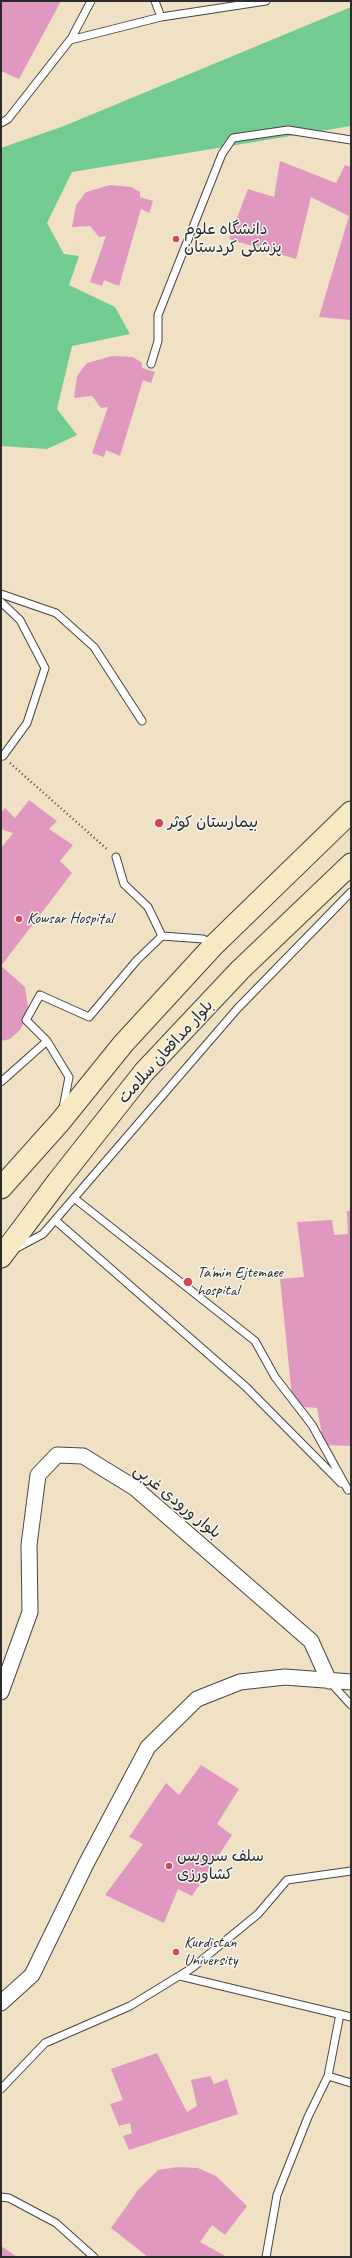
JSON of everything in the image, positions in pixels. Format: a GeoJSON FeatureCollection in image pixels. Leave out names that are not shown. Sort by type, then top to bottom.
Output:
{"type":"FeatureCollection","features":[{"type":"Feature","properties":{"kind":"main road"},"geometry":{"type":"LineString","coordinates":[[1,1188],[60,1122],[123,1044],[214,945],[351,812]]}},
{"type":"Feature","properties":{"kind":"main road","name":"بلوار مدافعان سلامت"},"geometry":{"type":"LineString","coordinates":[[1,1257],[58,1181],[144,1072],[240,970],[351,864]]}},
{"type":"Feature","properties":{"kind":"street","name":"بلوار ورودی غربی"},"geometry":{"type":"LineString","coordinates":[[1,1692],[30,1612],[29,1545],[38,1475],[57,1455],[83,1456],[135,1488],[311,1641],[329,1680]]}},
{"type":"Feature","properties":{"kind":"street"},"geometry":{"type":"LineString","coordinates":[[1,2003],[32,1975],[86,1864],[148,1747],[197,1699],[240,1682],[285,1677],[351,1682]]}},
{"type":"Feature","properties":{"kind":"lane"},"geometry":{"type":"LineString","coordinates":[[1,123],[8,119],[71,40],[91,1]]}},
{"type":"Feature","properties":{"kind":"lane"},"geometry":{"type":"LineString","coordinates":[[155,1],[161,17]]}},
{"type":"Feature","properties":{"kind":"lane"},"geometry":{"type":"LineString","coordinates":[[71,40],[161,17],[266,1]]}},
{"type":"Feature","properties":{"kind":"lane"},"geometry":{"type":"LineString","coordinates":[[151,364],[158,341],[158,315],[222,154],[233,138],[288,130],[351,140]]}},
{"type":"Feature","properties":{"kind":"lane"},"geometry":{"type":"LineString","coordinates":[[1,594],[56,612],[94,647],[142,721]]}},
{"type":"Feature","properties":{"kind":"lane"},"geometry":{"type":"LineString","coordinates":[[1,602],[20,620],[44,668],[27,723],[3,756]]}},
{"type":"Feature","properties":{"kind":"lane"},"geometry":{"type":"LineString","coordinates":[[116,857],[124,884],[148,907],[162,936]]}},
{"type":"Feature","properties":{"kind":"lane"},"geometry":{"type":"LineString","coordinates":[[1,1257],[43,1234],[237,1009],[351,892]]}},
{"type":"Feature","properties":{"kind":"lane"},"geometry":{"type":"LineString","coordinates":[[60,1122],[69,1077],[47,1041],[26,1020],[40,995],[89,1017],[137,960],[162,936],[204,939],[214,945]]}},
{"type":"Feature","properties":{"kind":"lane"},"geometry":{"type":"LineString","coordinates":[[1,1082],[47,1041]]}},
{"type":"Feature","properties":{"kind":"lane"},"geometry":{"type":"LineString","coordinates":[[74,1198],[254,1341],[275,1377],[312,1425],[349,1490]]}},
{"type":"Feature","properties":{"kind":"lane"},"geometry":{"type":"LineString","coordinates":[[55,1220],[246,1387],[349,1490]]}},
{"type":"Feature","properties":{"kind":"lane"},"geometry":{"type":"LineString","coordinates":[[329,1680],[351,1705]]}},
{"type":"Feature","properties":{"kind":"lane"},"geometry":{"type":"LineString","coordinates":[[1,2089],[45,2043],[130,2006],[192,1968],[258,1914],[287,1880],[351,1871]]}},
{"type":"Feature","properties":{"kind":"lane"},"geometry":{"type":"LineString","coordinates":[[180,1976],[351,2017]]}},
{"type":"Feature","properties":{"kind":"lane"},"geometry":{"type":"LineString","coordinates":[[266,2257],[277,2195],[308,2118],[328,2076],[340,2014]]}},
{"type":"Feature","properties":{"kind":"lane"},"geometry":{"type":"LineString","coordinates":[[328,2076],[351,2083]]}},
{"type":"Feature","properties":{"kind":"lane"},"geometry":{"type":"LineString","coordinates":[[1,2196],[9,2198],[56,2223],[94,2257]]}},
{"type":"Feature","properties":{"kind":"path"},"geometry":{"type":"LineString","coordinates":[[3,756],[116,857]]}},
{"type":"Feature","properties":{"kind":"green space"},"geometry":{"type":"Polygon","coordinates":[[[351,7],[351,126],[72,172],[47,223],[64,254],[79,256],[69,285],[115,307],[130,334],[72,346],[57,409],[77,435],[47,449],[1,446],[1,148],[64,126],[351,7]]]}},
{"type":"Feature","properties":{"kind":"building"},"geometry":{"type":"Polygon","coordinates":[[[1,1],[61,1],[19,79],[1,71],[1,1]]]}},
{"type":"Feature","properties":{"kind":"building"},"geometry":{"type":"Polygon","coordinates":[[[280,161],[336,183],[345,165],[351,167],[351,320],[319,317],[349,216],[311,197],[296,259],[229,239],[248,189],[274,197],[280,161]]]}},
{"type":"Feature","properties":{"kind":"building"},"geometry":{"type":"Polygon","coordinates":[[[110,185],[131,187],[140,192],[140,197],[153,201],[149,213],[141,209],[119,286],[104,280],[102,286],[90,282],[106,236],[99,237],[90,226],[72,227],[76,205],[86,192],[110,185]]]}},
{"type":"Feature","properties":{"kind":"building"},"geometry":{"type":"Polygon","coordinates":[[[112,356],[133,357],[142,363],[142,368],[155,372],[151,383],[143,380],[120,456],[106,450],[104,457],[92,453],[108,407],[101,408],[92,396],[74,398],[77,376],[87,363],[112,356]]]}},
{"type":"Feature","properties":{"kind":"building","name":"Kowsar Hospital"},"geometry":{"type":"Polygon","coordinates":[[[29,800],[57,821],[49,829],[73,845],[60,861],[72,873],[1,966],[1,848],[13,833],[1,829],[1,813],[5,808],[15,818],[29,800]]]}},
{"type":"Feature","properties":{"kind":"building","name":"Kowsar Hospital"},"geometry":{"type":"Polygon","coordinates":[[[1,966],[25,987],[29,1014],[20,1030],[10,1039],[1,1041],[1,966]]]}},
{"type":"Feature","properties":{"kind":"building"},"geometry":{"type":"Polygon","coordinates":[[[347,1211],[351,1211],[351,1446],[324,1445],[317,1408],[293,1406],[280,1279],[304,1277],[297,1222],[332,1220],[334,1235],[348,1234],[347,1211]]]}},
{"type":"Feature","properties":{"kind":"building","name":"سلف سرویس کشاورزی"},"geometry":{"type":"Polygon","coordinates":[[[201,1765],[239,1789],[217,1824],[232,1835],[192,1896],[178,1889],[164,1923],[105,1895],[143,1844],[129,1837],[166,1783],[179,1795],[201,1765]]]}},
{"type":"Feature","properties":{"kind":"building"},"geometry":{"type":"Polygon","coordinates":[[[157,2053],[187,2112],[197,2106],[191,2080],[210,2076],[214,2084],[227,2079],[238,2114],[129,2150],[123,2136],[132,2133],[130,2123],[119,2126],[110,2104],[123,2100],[111,2069],[157,2053]]]}},
{"type":"Feature","properties":{"kind":"building"},"geometry":{"type":"Polygon","coordinates":[[[178,2167],[198,2168],[216,2176],[247,2206],[225,2235],[212,2225],[200,2242],[227,2257],[148,2257],[111,2228],[138,2190],[158,2170],[178,2167]]]}},
{"type":"Feature","properties":{"kind":"building"},"geometry":{"type":"Polygon","coordinates":[[[1,2246],[17,2257],[1,2257],[1,2246]]]}},
{"type":"Feature","properties":{"kind":"place","name":"دانشگاه علوم پزشکی کردستان"},"geometry":{"type":"Point","coordinates":[176,239]}},
{"type":"Feature","properties":{"kind":"place","name":"بیمارستان کوثر"},"geometry":{"type":"Point","coordinates":[159,823]}},
{"type":"Feature","properties":{"kind":"place","name":"Kowsar Hospital"},"geometry":{"type":"Point","coordinates":[19,919]}},
{"type":"Feature","properties":{"kind":"place","name":"Ta'min Ejtemaee hospital"},"geometry":{"type":"Point","coordinates":[188,1282]}},
{"type":"Feature","properties":{"kind":"place","name":"سلف سرویس کشاورزی"},"geometry":{"type":"Point","coordinates":[169,1866]}},
{"type":"Feature","properties":{"kind":"place","name":"Kurdistan University"},"geometry":{"type":"Point","coordinates":[176,1952]}}]}
